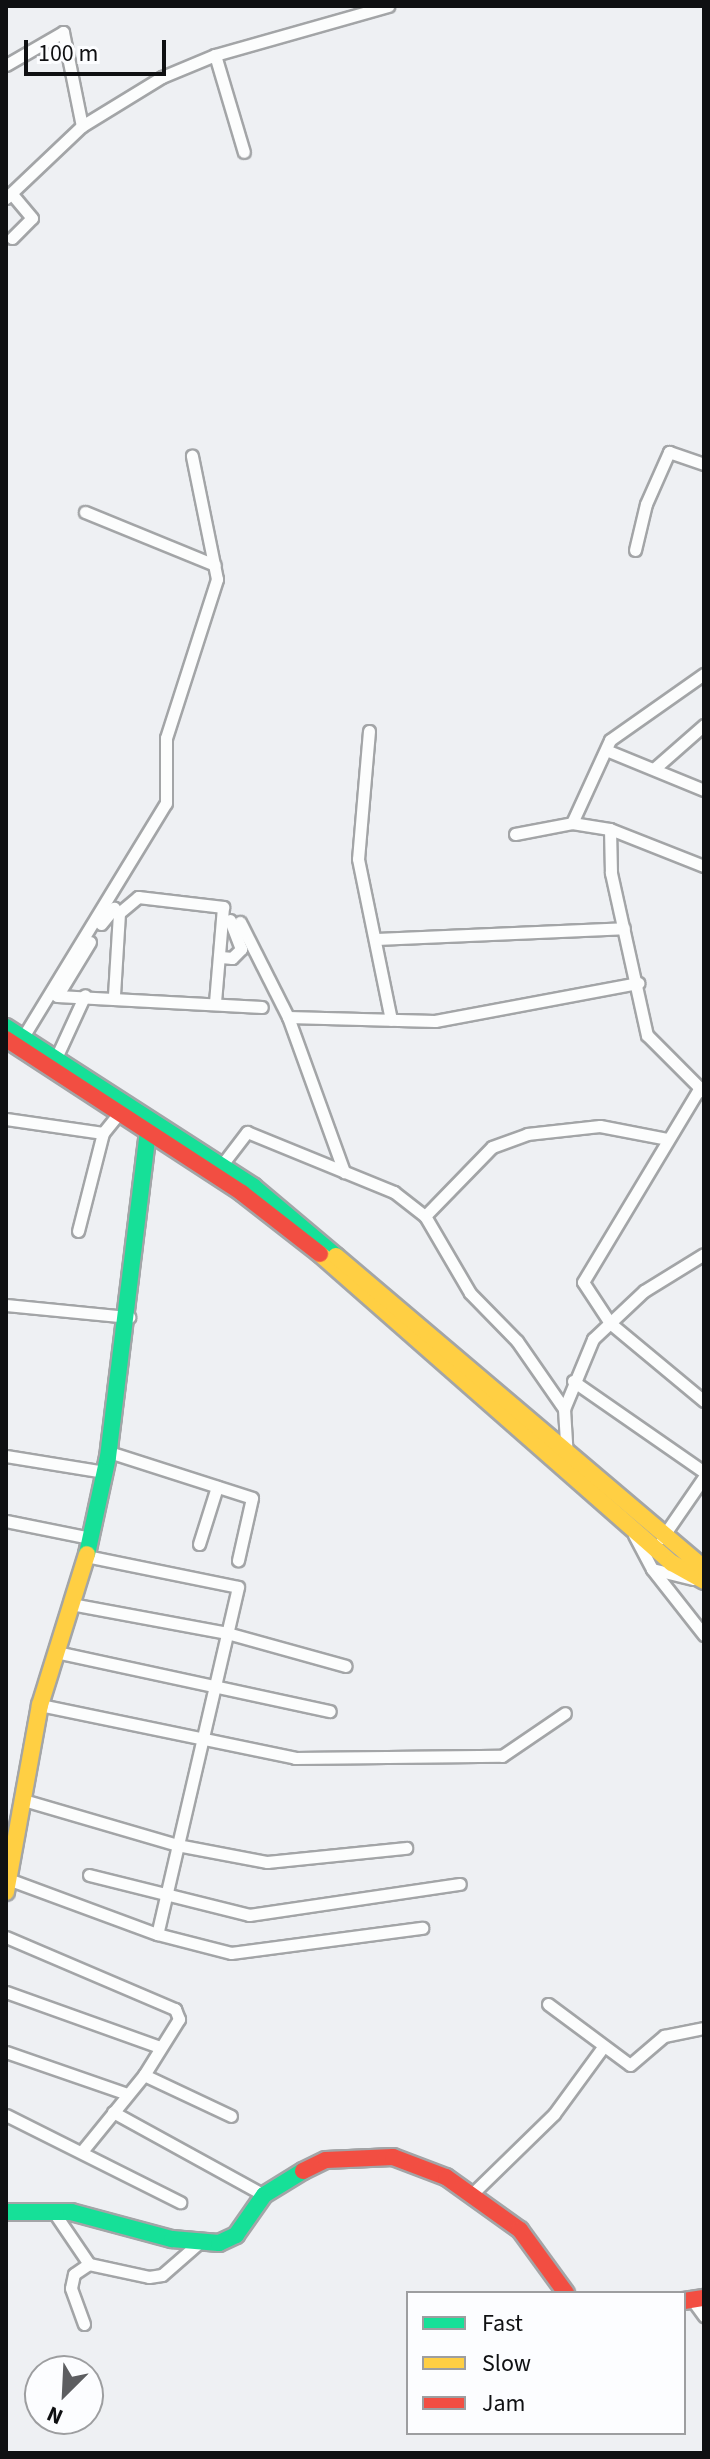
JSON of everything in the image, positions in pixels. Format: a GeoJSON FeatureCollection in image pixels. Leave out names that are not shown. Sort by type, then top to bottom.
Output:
{"type":"FeatureCollection","features":[{"type":"Feature","properties":{"kind":"main road"},"geometry":{"type":"LineString","coordinates":[[6,1027],[15,1038],[198,1158],[311,1246],[662,1538],[702,1576]]}},
{"type":"Feature","properties":{"kind":"main road"},"geometry":{"type":"LineString","coordinates":[[15,1038],[56,1058],[119,1113],[148,1132],[198,1158],[221,1166],[361,1272],[566,1460]]}},
{"type":"Feature","properties":{"kind":"main road"},"geometry":{"type":"LineString","coordinates":[[7,1886],[20,1799],[40,1705],[86,1556],[109,1452],[129,1317],[148,1132]]}},
{"type":"Feature","properties":{"kind":"main road"},"geometry":{"type":"LineString","coordinates":[[601,1489],[627,1520],[702,1576]]}},
{"type":"Feature","properties":{"kind":"main road"},"geometry":{"type":"LineString","coordinates":[[6,2212],[53,2211],[200,2242],[236,2235],[264,2195],[326,2160],[393,2157],[446,2177],[520,2230],[565,2291]]}},
{"type":"Feature","properties":{"kind":"street"},"geometry":{"type":"LineString","coordinates":[[12,238],[32,218],[9,196],[82,126],[162,77],[215,55],[388,6]]}},
{"type":"Feature","properties":{"kind":"street"},"geometry":{"type":"LineString","coordinates":[[6,65],[63,32],[82,126]]}},
{"type":"Feature","properties":{"kind":"street"},"geometry":{"type":"LineString","coordinates":[[215,55],[244,152]]}},
{"type":"Feature","properties":{"kind":"street"},"geometry":{"type":"LineString","coordinates":[[635,550],[646,504],[669,452],[704,464]]}},
{"type":"Feature","properties":{"kind":"street"},"geometry":{"type":"LineString","coordinates":[[15,1038],[166,803],[166,738],[217,579],[192,456]]}},
{"type":"Feature","properties":{"kind":"street"},"geometry":{"type":"LineString","coordinates":[[85,512],[215,565]]}},
{"type":"Feature","properties":{"kind":"street"},"geometry":{"type":"LineString","coordinates":[[572,823],[588,777],[606,750],[644,713],[704,674]]}},
{"type":"Feature","properties":{"kind":"street"},"geometry":{"type":"LineString","coordinates":[[655,768],[704,725]]}},
{"type":"Feature","properties":{"kind":"street"},"geometry":{"type":"LineString","coordinates":[[369,731],[358,859],[391,1020]]}},
{"type":"Feature","properties":{"kind":"street"},"geometry":{"type":"LineString","coordinates":[[606,750],[704,790]]}},
{"type":"Feature","properties":{"kind":"street"},"geometry":{"type":"LineString","coordinates":[[515,834],[572,823],[610,829],[704,866]]}},
{"type":"Feature","properties":{"kind":"street"},"geometry":{"type":"LineString","coordinates":[[610,829],[611,873],[638,983],[647,1035],[702,1091],[667,1139],[583,1282],[610,1323],[704,1401]]}},
{"type":"Feature","properties":{"kind":"street"},"geometry":{"type":"LineString","coordinates":[[114,995],[119,913],[134,898],[223,907],[215,1003]]}},
{"type":"Feature","properties":{"kind":"street"},"geometry":{"type":"LineString","coordinates":[[114,908],[57,996],[114,995],[262,1007]]}},
{"type":"Feature","properties":{"kind":"street"},"geometry":{"type":"LineString","coordinates":[[221,957],[232,958],[241,949],[235,921],[288,1017],[344,1172]]}},
{"type":"Feature","properties":{"kind":"street"},"geometry":{"type":"LineString","coordinates":[[376,939],[624,928]]}},
{"type":"Feature","properties":{"kind":"street"},"geometry":{"type":"LineString","coordinates":[[288,1017],[435,1021],[638,983]]}},
{"type":"Feature","properties":{"kind":"street"},"geometry":{"type":"LineString","coordinates":[[56,1058],[85,995]]}},
{"type":"Feature","properties":{"kind":"street"},"geometry":{"type":"LineString","coordinates":[[78,1231],[103,1133],[119,1113]]}},
{"type":"Feature","properties":{"kind":"street"},"geometry":{"type":"LineString","coordinates":[[6,1119],[103,1133]]}},
{"type":"Feature","properties":{"kind":"street"},"geometry":{"type":"LineString","coordinates":[[425,1216],[492,1147],[527,1134],[600,1126],[667,1139]]}},
{"type":"Feature","properties":{"kind":"street"},"geometry":{"type":"LineString","coordinates":[[221,1166],[247,1132],[394,1192],[425,1216],[470,1293],[517,1341],[564,1409]]}},
{"type":"Feature","properties":{"kind":"street"},"geometry":{"type":"LineString","coordinates":[[566,1460],[564,1409],[573,1381],[593,1339],[644,1291],[704,1254]]}},
{"type":"Feature","properties":{"kind":"street"},"geometry":{"type":"LineString","coordinates":[[6,1305],[129,1317]]}},
{"type":"Feature","properties":{"kind":"street"},"geometry":{"type":"LineString","coordinates":[[573,1381],[704,1474],[662,1538]]}},
{"type":"Feature","properties":{"kind":"street"},"geometry":{"type":"LineString","coordinates":[[109,1452],[254,1501],[238,1560]]}},
{"type":"Feature","properties":{"kind":"street"},"geometry":{"type":"LineString","coordinates":[[6,1456],[105,1472]]}},
{"type":"Feature","properties":{"kind":"street"},"geometry":{"type":"LineString","coordinates":[[199,1544],[217,1487]]}},
{"type":"Feature","properties":{"kind":"street"},"geometry":{"type":"LineString","coordinates":[[627,1520],[652,1569],[704,1635]]}},
{"type":"Feature","properties":{"kind":"street"},"geometry":{"type":"LineString","coordinates":[[6,1521],[90,1538]]}},
{"type":"Feature","properties":{"kind":"street"},"geometry":{"type":"LineString","coordinates":[[86,1556],[238,1587],[157,1934]]}},
{"type":"Feature","properties":{"kind":"street"},"geometry":{"type":"LineString","coordinates":[[652,1569],[702,1576]]}},
{"type":"Feature","properties":{"kind":"street"},"geometry":{"type":"LineString","coordinates":[[71,1604],[227,1633],[346,1666]]}},
{"type":"Feature","properties":{"kind":"street"},"geometry":{"type":"LineString","coordinates":[[56,1652],[330,1711]]}},
{"type":"Feature","properties":{"kind":"street"},"geometry":{"type":"LineString","coordinates":[[40,1705],[295,1758],[502,1756],[565,1713]]}},
{"type":"Feature","properties":{"kind":"street"},"geometry":{"type":"LineString","coordinates":[[20,1799],[177,1845],[267,1862],[406,1848]]}},
{"type":"Feature","properties":{"kind":"street"},"geometry":{"type":"LineString","coordinates":[[89,1875],[249,1915],[460,1884]]}},
{"type":"Feature","properties":{"kind":"street"},"geometry":{"type":"LineString","coordinates":[[7,1886],[157,1934],[231,1953],[422,1928]]}},
{"type":"Feature","properties":{"kind":"street"},"geometry":{"type":"LineString","coordinates":[[6,1937],[175,2009],[179,2019],[144,2075],[83,2150]]}},
{"type":"Feature","properties":{"kind":"street"},"geometry":{"type":"LineString","coordinates":[[6,1992],[160,2047]]}},
{"type":"Feature","properties":{"kind":"street"},"geometry":{"type":"LineString","coordinates":[[548,2004],[603,2047],[634,2064],[664,2036],[704,2028]]}},
{"type":"Feature","properties":{"kind":"street"},"geometry":{"type":"LineString","coordinates":[[471,2195],[554,2114],[603,2047]]}},
{"type":"Feature","properties":{"kind":"street"},"geometry":{"type":"LineString","coordinates":[[6,2052],[127,2094]]}},
{"type":"Feature","properties":{"kind":"street"},"geometry":{"type":"LineString","coordinates":[[144,2075],[231,2116]]}},
{"type":"Feature","properties":{"kind":"street"},"geometry":{"type":"LineString","coordinates":[[113,2112],[264,2195]]}},
{"type":"Feature","properties":{"kind":"street"},"geometry":{"type":"LineString","coordinates":[[6,2115],[83,2150],[180,2202]]}},
{"type":"Feature","properties":{"kind":"street"},"geometry":{"type":"LineString","coordinates":[[53,2211],[89,2264]]}},
{"type":"Feature","properties":{"kind":"street"},"geometry":{"type":"LineString","coordinates":[[84,2324],[71,2288],[74,2274],[89,2264],[162,2275],[200,2242]]}},
{"type":"Feature","properties":{"kind":"street"},"geometry":{"type":"LineString","coordinates":[[694,2300],[704,2316]]}},
{"type":"Feature","properties":{"kind":"traffic: fast"},"geometry":{"type":"LineString","coordinates":[[6,1027],[254,1187],[336,1256]]}},
{"type":"Feature","properties":{"kind":"traffic: fast"},"geometry":{"type":"LineString","coordinates":[[87,1554],[108,1457],[148,1132]]}},
{"type":"Feature","properties":{"kind":"traffic: fast"},"geometry":{"type":"LineString","coordinates":[[6,2212],[71,2212],[172,2239],[219,2243],[236,2235],[264,2195],[303,2171]]}},
{"type":"Feature","properties":{"kind":"traffic: slow"},"geometry":{"type":"LineString","coordinates":[[320,1254],[672,1563],[704,1581]]}},
{"type":"Feature","properties":{"kind":"traffic: slow"},"geometry":{"type":"LineString","coordinates":[[336,1256],[704,1568]]}},
{"type":"Feature","properties":{"kind":"traffic: slow"},"geometry":{"type":"LineString","coordinates":[[6,1892],[40,1705],[87,1554]]}},
{"type":"Feature","properties":{"kind":"traffic: jam"},"geometry":{"type":"LineString","coordinates":[[6,1039],[242,1193],[320,1254]]}},
{"type":"Feature","properties":{"kind":"traffic: jam"},"geometry":{"type":"LineString","coordinates":[[303,2171],[326,2160],[393,2157],[446,2177],[520,2230],[565,2291]]}},
{"type":"Feature","properties":{"kind":"traffic: jam"},"geometry":{"type":"LineString","coordinates":[[686,2301],[704,2298]]}}]}
